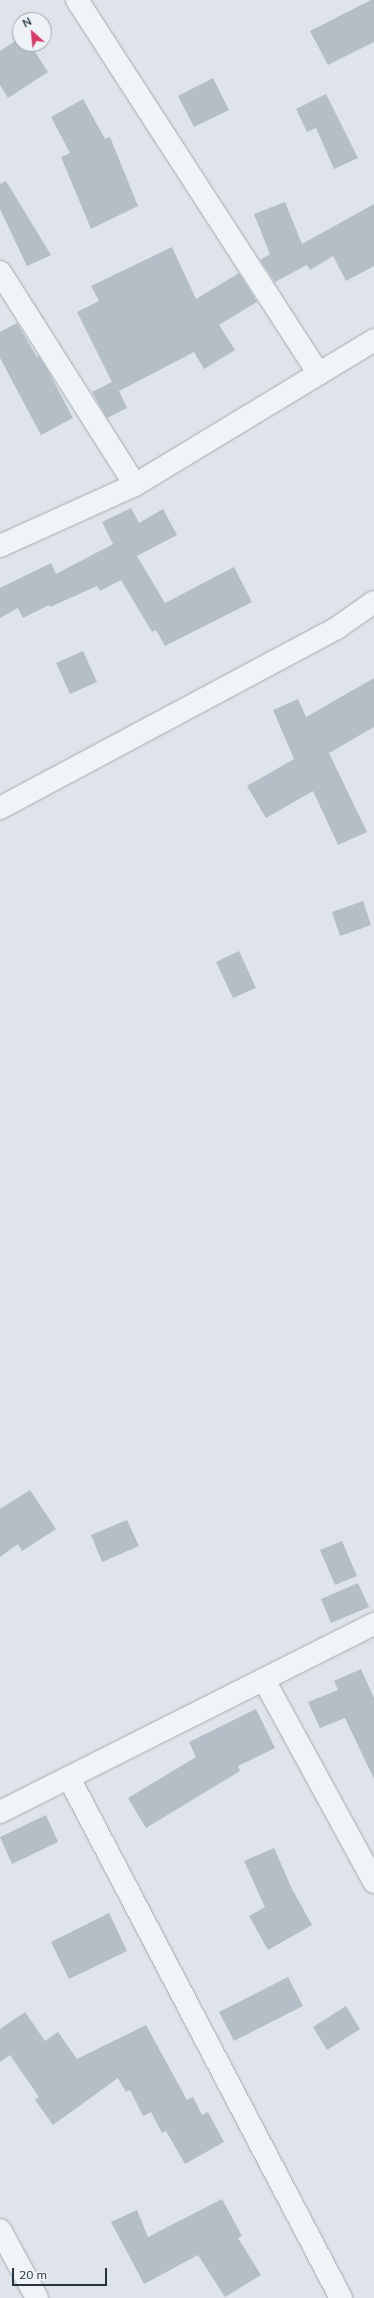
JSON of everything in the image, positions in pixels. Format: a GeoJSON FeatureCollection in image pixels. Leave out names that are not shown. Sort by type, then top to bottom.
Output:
{"type":"FeatureCollection","features":[{"type":"Feature","properties":{"kind":"street"},"geometry":{"type":"LineString","coordinates":[[77,0],[319,374]]}},
{"type":"Feature","properties":{"kind":"street"},"geometry":{"type":"LineString","coordinates":[[0,272],[135,485]]}},
{"type":"Feature","properties":{"kind":"street"},"geometry":{"type":"LineString","coordinates":[[0,546],[135,485],[374,340]]}},
{"type":"Feature","properties":{"kind":"street"},"geometry":{"type":"LineString","coordinates":[[0,808],[337,628],[374,602]]}},
{"type":"Feature","properties":{"kind":"street"},"geometry":{"type":"LineString","coordinates":[[0,1812],[374,1624]]}},
{"type":"Feature","properties":{"kind":"street"},"geometry":{"type":"LineString","coordinates":[[264,1680],[374,1882]]}},
{"type":"Feature","properties":{"kind":"street"},"geometry":{"type":"LineString","coordinates":[[69,1778],[341,2298]]}},
{"type":"Feature","properties":{"kind":"street"},"geometry":{"type":"LineString","coordinates":[[0,2230],[36,2298]]}},
{"type":"Feature","properties":{"kind":"building"},"geometry":{"type":"Polygon","coordinates":[[[371,0],[374,0],[374,42],[328,65],[310,31],[371,0]]]}},
{"type":"Feature","properties":{"kind":"building"},"geometry":{"type":"Polygon","coordinates":[[[12,43],[12,52],[35,52],[48,72],[8,98],[0,85],[0,51],[12,43]]]}},
{"type":"Feature","properties":{"kind":"building"},"geometry":{"type":"Polygon","coordinates":[[[213,78],[229,110],[194,127],[178,96],[213,78]]]}},
{"type":"Feature","properties":{"kind":"building"},"geometry":{"type":"Polygon","coordinates":[[[326,94],[358,158],[334,169],[316,128],[307,132],[296,109],[326,94]]]}},
{"type":"Feature","properties":{"kind":"building"},"geometry":{"type":"Polygon","coordinates":[[[83,99],[105,139],[110,137],[138,206],[91,229],[61,157],[70,153],[51,117],[83,99]]]}},
{"type":"Feature","properties":{"kind":"building"},"geometry":{"type":"Polygon","coordinates":[[[6,181],[51,255],[27,266],[0,209],[0,184],[6,181]]]}},
{"type":"Feature","properties":{"kind":"building"},"geometry":{"type":"Polygon","coordinates":[[[285,202],[302,244],[374,204],[374,266],[346,281],[333,256],[310,270],[307,265],[275,282],[260,260],[270,254],[254,214],[285,202]]]}},
{"type":"Feature","properties":{"kind":"building"},"geometry":{"type":"Polygon","coordinates":[[[172,247],[196,299],[239,273],[257,302],[219,325],[235,350],[204,369],[194,352],[119,391],[127,408],[107,418],[92,392],[112,382],[77,312],[99,301],[91,286],[172,247]]]}},
{"type":"Feature","properties":{"kind":"building"},"geometry":{"type":"Polygon","coordinates":[[[17,323],[37,357],[39,356],[48,371],[73,418],[41,435],[0,358],[0,332],[17,323]]]}},
{"type":"Feature","properties":{"kind":"building"},"geometry":{"type":"Polygon","coordinates":[[[131,508],[139,523],[163,509],[177,535],[137,556],[165,603],[234,567],[252,602],[165,646],[156,630],[152,632],[121,580],[100,591],[97,586],[50,607],[49,605],[23,618],[18,608],[0,618],[0,588],[51,563],[56,574],[113,544],[102,522],[131,508]]]}},
{"type":"Feature","properties":{"kind":"building"},"geometry":{"type":"Polygon","coordinates":[[[83,651],[97,682],[70,694],[56,663],[83,651]]]}},
{"type":"Feature","properties":{"kind":"building"},"geometry":{"type":"Polygon","coordinates":[[[374,678],[374,727],[329,753],[367,832],[338,845],[313,791],[266,818],[247,786],[294,759],[273,710],[298,699],[306,717],[374,678]]]}},
{"type":"Feature","properties":{"kind":"building"},"geometry":{"type":"Polygon","coordinates":[[[363,901],[371,925],[340,936],[332,912],[363,901]]]}},
{"type":"Feature","properties":{"kind":"building"},"geometry":{"type":"Polygon","coordinates":[[[239,951],[256,988],[233,998],[216,962],[239,951]]]}},
{"type":"Feature","properties":{"kind":"building"},"geometry":{"type":"Polygon","coordinates":[[[30,1490],[56,1529],[22,1551],[18,1544],[0,1557],[0,1509],[30,1490]]]}},
{"type":"Feature","properties":{"kind":"building"},"geometry":{"type":"Polygon","coordinates":[[[127,1520],[139,1546],[102,1562],[91,1535],[127,1520]]]}},
{"type":"Feature","properties":{"kind":"building"},"geometry":{"type":"Polygon","coordinates":[[[342,1541],[357,1576],[335,1585],[320,1550],[342,1541]]]}},
{"type":"Feature","properties":{"kind":"building"},"geometry":{"type":"Polygon","coordinates":[[[358,1583],[369,1607],[331,1623],[321,1599],[358,1583]]]}},
{"type":"Feature","properties":{"kind":"building"},"geometry":{"type":"Polygon","coordinates":[[[361,1669],[374,1698],[374,1779],[345,1718],[320,1728],[308,1702],[338,1690],[334,1681],[361,1669]]]}},
{"type":"Feature","properties":{"kind":"building"},"geometry":{"type":"Polygon","coordinates":[[[256,1709],[275,1748],[238,1766],[240,1771],[146,1828],[128,1798],[196,1757],[189,1742],[256,1709]]]}},
{"type":"Feature","properties":{"kind":"building"},"geometry":{"type":"Polygon","coordinates":[[[46,1815],[58,1842],[12,1864],[0,1837],[46,1815]]]}},
{"type":"Feature","properties":{"kind":"building"},"geometry":{"type":"Polygon","coordinates":[[[274,1848],[292,1889],[312,1925],[268,1950],[249,1916],[265,1907],[244,1861],[274,1848]]]}},
{"type":"Feature","properties":{"kind":"building"},"geometry":{"type":"Polygon","coordinates":[[[109,1913],[127,1951],[69,1979],[51,1942],[109,1913]]]}},
{"type":"Feature","properties":{"kind":"building"},"geometry":{"type":"Polygon","coordinates":[[[288,1977],[303,2006],[234,2041],[219,2012],[288,1977]]]}},
{"type":"Feature","properties":{"kind":"building"},"geometry":{"type":"Polygon","coordinates":[[[346,2006],[360,2029],[327,2050],[313,2027],[346,2006]]]}},
{"type":"Feature","properties":{"kind":"building"},"geometry":{"type":"Polygon","coordinates":[[[25,2012],[45,2041],[58,2032],[77,2059],[146,2025],[187,2100],[193,2097],[202,2115],[208,2112],[224,2142],[185,2164],[166,2131],[162,2133],[151,2112],[143,2116],[130,2090],[126,2092],[118,2078],[53,2125],[35,2100],[39,2097],[10,2055],[0,2062],[0,2029],[25,2012]]]}},
{"type":"Feature","properties":{"kind":"building"},"geometry":{"type":"Polygon","coordinates":[[[222,2199],[242,2236],[238,2238],[261,2275],[225,2297],[198,2255],[144,2284],[111,2222],[137,2210],[148,2237],[222,2199]]]}}]}
